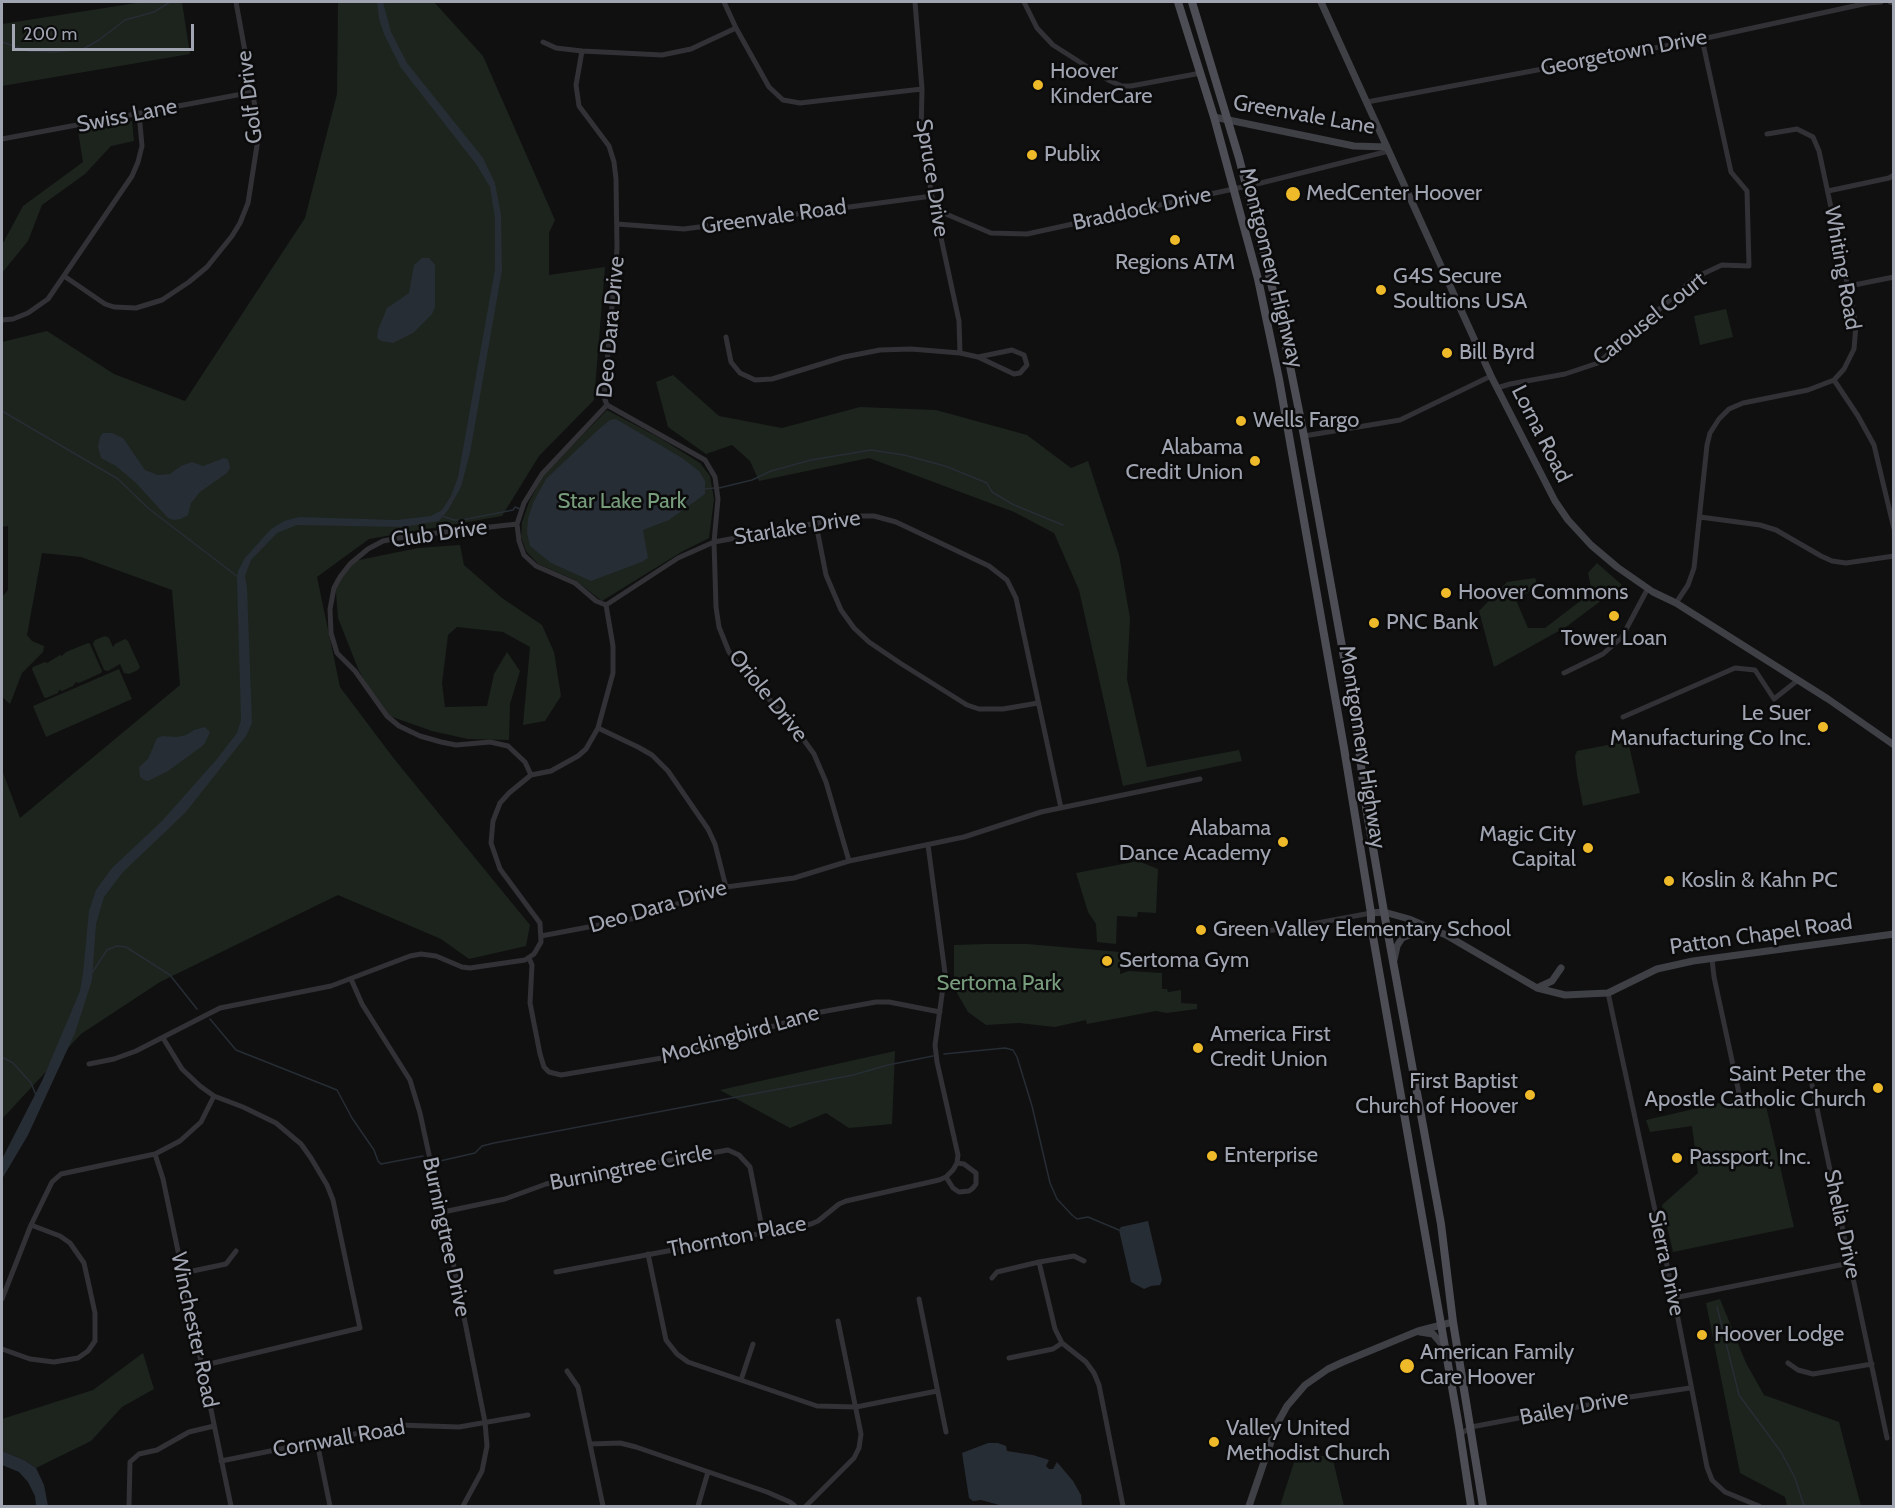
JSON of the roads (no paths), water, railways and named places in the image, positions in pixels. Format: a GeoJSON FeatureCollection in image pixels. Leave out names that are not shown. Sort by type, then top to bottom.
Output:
{"type":"FeatureCollection","features":[{"type":"Feature","properties":{"kind":"main road","name":"Montgomery Highway"},"geometry":{"type":"LineString","coordinates":[[1178,2],[1214,117],[1258,279],[1280,385],[1311,555],[1371,913],[1371,925],[1461,1434],[1471,1506]]}},
{"type":"Feature","properties":{"kind":"main road","name":"Montgomery Highway"},"geometry":{"type":"LineString","coordinates":[[1192,2],[1228,120],[1284,331],[1356,724],[1366,807],[1441,1224],[1453,1322],[1482,1506]]}},
{"type":"Feature","properties":{"kind":"street","name":"Golf Drive"},"geometry":{"type":"LineString","coordinates":[[64,276],[105,304],[114,307],[136,308],[162,300],[178,290],[207,267],[232,236],[248,203],[258,139],[253,92],[236,2]]}},
{"type":"Feature","properties":{"kind":"street"},"geometry":{"type":"LineString","coordinates":[[724,2],[769,87],[778,97],[788,102],[800,104],[922,89]]}},
{"type":"Feature","properties":{"kind":"street","name":"Spruce Drive"},"geometry":{"type":"LineString","coordinates":[[915,2],[922,89],[921,135],[934,209],[959,321],[960,353]]}},
{"type":"Feature","properties":{"kind":"street"},"geometry":{"type":"LineString","coordinates":[[1024,2],[1033,22],[1053,45],[1114,83],[1131,86],[1201,73]]}},
{"type":"Feature","properties":{"kind":"street","name":"Lorna Road"},"geometry":{"type":"LineString","coordinates":[[1321,2],[1491,376],[1555,501],[1568,520],[1595,549],[1647,588],[1676,603],[1798,680],[1893,745]]}},
{"type":"Feature","properties":{"kind":"street","name":"Georgetown Drive"},"geometry":{"type":"LineString","coordinates":[[1367,102],[1702,39],[1881,2]]}},
{"type":"Feature","properties":{"kind":"street"},"geometry":{"type":"LineString","coordinates":[[543,42],[556,48],[582,51],[662,55],[691,49],[736,28]]}},
{"type":"Feature","properties":{"kind":"street","name":"Carousel Court"},"geometry":{"type":"LineString","coordinates":[[1497,388],[1573,372],[1598,363],[1696,277],[1722,265],[1749,266],[1747,191],[1731,172],[1702,39]]}},
{"type":"Feature","properties":{"kind":"street","name":"Deo Dara Drive"},"geometry":{"type":"LineString","coordinates":[[517,524],[524,503],[542,474],[607,405],[604,397],[616,276],[617,224],[614,162],[609,146],[582,111],[576,94],[582,51]]}},
{"type":"Feature","properties":{"kind":"street","name":"Swiss Lane"},"geometry":{"type":"LineString","coordinates":[[2,139],[253,92]]}},
{"type":"Feature","properties":{"kind":"street"},"geometry":{"type":"LineString","coordinates":[[2,320],[21,316],[39,307],[48,299],[136,169],[142,139],[139,113]]}},
{"type":"Feature","properties":{"kind":"street","name":"Greenvale Lane"},"geometry":{"type":"LineString","coordinates":[[1214,117],[1348,144],[1388,149]]}},
{"type":"Feature","properties":{"kind":"street","name":"Whiting Road"},"geometry":{"type":"LineString","coordinates":[[1767,134],[1797,129],[1812,137],[1819,151],[1856,324],[1856,338],[1851,357],[1844,369],[1833,380]]}},
{"type":"Feature","properties":{"kind":"street","name":"Greenvale Lane"},"geometry":{"type":"LineString","coordinates":[[1352,160],[1388,149]]}},
{"type":"Feature","properties":{"kind":"street","name":"Braddock Drive"},"geometry":{"type":"LineString","coordinates":[[934,209],[991,233],[1027,234],[1246,186],[1352,160]]}},
{"type":"Feature","properties":{"kind":"street"},"geometry":{"type":"LineString","coordinates":[[1828,191],[1889,178],[1893,175]]}},
{"type":"Feature","properties":{"kind":"street","name":"Greenvale Road"},"geometry":{"type":"LineString","coordinates":[[617,224],[684,229],[932,196]]}},
{"type":"Feature","properties":{"kind":"street"},"geometry":{"type":"LineString","coordinates":[[1849,286],[1893,277]]}},
{"type":"Feature","properties":{"kind":"street"},"geometry":{"type":"LineString","coordinates":[[726,337],[731,362],[740,373],[755,380],[772,380],[844,357],[880,350],[911,349],[960,353],[978,357],[1014,374],[1020,373],[1027,365],[1024,355],[1012,350],[978,357]]}},
{"type":"Feature","properties":{"kind":"street"},"geometry":{"type":"LineString","coordinates":[[1304,436],[1400,420],[1491,376]]}},
{"type":"Feature","properties":{"kind":"street"},"geometry":{"type":"LineString","coordinates":[[1676,603],[1688,585],[1694,568],[1710,433],[1719,419],[1729,410],[1743,403],[1808,390],[1833,380],[1863,424],[1874,445],[1893,529]]}},
{"type":"Feature","properties":{"kind":"street","name":"Oriole Drive"},"geometry":{"type":"LineString","coordinates":[[607,405],[705,460],[715,477],[718,499],[714,542],[716,607],[719,627],[729,652],[793,725],[814,754],[826,782],[849,861]]}},
{"type":"Feature","properties":{"kind":"street","name":"Starlake Drive"},"geometry":{"type":"LineString","coordinates":[[606,605],[678,558],[714,542],[855,516],[874,516],[896,522],[989,566],[1007,580],[1016,598],[1061,808]]}},
{"type":"Feature","properties":{"kind":"street"},"geometry":{"type":"LineString","coordinates":[[1700,518],[1761,525],[1776,530],[1832,561],[1846,563],[1893,556]]}},
{"type":"Feature","properties":{"kind":"street"},"geometry":{"type":"LineString","coordinates":[[89,1064],[114,1059],[136,1051],[208,1012],[230,1005],[331,986],[399,959],[420,954],[436,956],[470,968],[530,958],[538,948],[541,936],[540,923],[500,869],[491,843],[493,821],[500,803],[531,775],[551,771],[578,756],[585,749],[598,728],[613,674],[613,646],[606,605],[596,601],[575,583],[543,569],[525,555],[519,541],[517,524]]}},
{"type":"Feature","properties":{"kind":"street","name":"Club Drive"},"geometry":{"type":"LineString","coordinates":[[517,524],[383,541],[368,549],[350,564],[340,577],[334,588],[330,617],[337,653],[355,671],[378,705],[399,726],[420,736],[456,745],[490,742],[508,746],[525,762],[531,775]]}},
{"type":"Feature","properties":{"kind":"street"},"geometry":{"type":"LineString","coordinates":[[816,524],[826,575],[841,610],[854,628],[869,642],[968,705],[979,709],[1003,710],[1038,703]]}},
{"type":"Feature","properties":{"kind":"street"},"geometry":{"type":"LineString","coordinates":[[1564,673],[1603,654],[1622,637],[1647,588]]}},
{"type":"Feature","properties":{"kind":"street"},"geometry":{"type":"LineString","coordinates":[[1623,717],[1735,668],[1755,670],[1774,699],[1798,680]]}},
{"type":"Feature","properties":{"kind":"street"},"geometry":{"type":"LineString","coordinates":[[598,728],[652,755],[668,771],[708,829],[715,844],[726,887]]}},
{"type":"Feature","properties":{"kind":"street","name":"Deo Dara Drive"},"geometry":{"type":"LineString","coordinates":[[541,936],[636,918],[726,887],[794,878],[849,861],[964,837],[1024,817],[1200,779]]}},
{"type":"Feature","properties":{"kind":"street"},"geometry":{"type":"LineString","coordinates":[[928,845],[945,973],[935,1045],[957,1155],[957,1163],[946,1177],[953,1188],[959,1192],[969,1191],[976,1184],[976,1173],[964,1164],[957,1163]]}},
{"type":"Feature","properties":{"kind":"street","name":"Patton Chapel Road"},"geometry":{"type":"LineString","coordinates":[[1371,913],[1384,912],[1446,935],[1537,988],[1565,996],[1608,993],[1658,969],[1712,959],[1893,934]]}},
{"type":"Feature","properties":{"kind":"street"},"geometry":{"type":"LineString","coordinates":[[1246,934],[1371,913]]}},
{"type":"Feature","properties":{"kind":"street"},"geometry":{"type":"LineString","coordinates":[[1394,963],[1397,946],[1402,938],[1421,930],[1433,930]]}},
{"type":"Feature","properties":{"kind":"street","name":"Mockingbird Lane"},"geometry":{"type":"LineString","coordinates":[[530,958],[532,965],[530,1003],[540,1054],[544,1067],[549,1072],[561,1075],[674,1056],[821,1012],[876,1002],[900,1003],[940,1012]]}},
{"type":"Feature","properties":{"kind":"street"},"geometry":{"type":"LineString","coordinates":[[1712,959],[1739,1093]]}},
{"type":"Feature","properties":{"kind":"street"},"geometry":{"type":"LineString","coordinates":[[1537,988],[1546,986],[1552,981],[1561,968]]}},
{"type":"Feature","properties":{"kind":"street","name":"Burningtree Drive"},"geometry":{"type":"LineString","coordinates":[[351,979],[362,1004],[404,1068],[413,1088],[438,1201],[443,1212],[485,1422],[487,1446],[482,1472],[463,1506]]}},
{"type":"Feature","properties":{"kind":"street","name":"Sierra Drive"},"geometry":{"type":"LineString","coordinates":[[1608,993],[1674,1298],[1707,1467],[1712,1480],[1725,1492],[1759,1506]]}},
{"type":"Feature","properties":{"kind":"street"},"geometry":{"type":"LineString","coordinates":[[163,1038],[188,1077],[214,1096],[276,1123],[301,1144],[320,1170],[336,1211],[360,1328],[201,1366]]}},
{"type":"Feature","properties":{"kind":"street","name":"Shelia Drive"},"geometry":{"type":"LineString","coordinates":[[1812,1085],[1887,1438]]}},
{"type":"Feature","properties":{"kind":"street"},"geometry":{"type":"LineString","coordinates":[[2,1299],[31,1226],[52,1182],[61,1174],[155,1154],[180,1142],[201,1122],[214,1096]]}},
{"type":"Feature","properties":{"kind":"street","name":"Burningtree Circle"},"geometry":{"type":"LineString","coordinates":[[443,1212],[505,1199],[546,1184],[573,1178],[728,1150],[739,1155],[750,1167],[763,1233]]}},
{"type":"Feature","properties":{"kind":"street","name":"Winchester Road"},"geometry":{"type":"LineString","coordinates":[[155,1154],[163,1179],[231,1506]]}},
{"type":"Feature","properties":{"kind":"street","name":"Thornton Place"},"geometry":{"type":"LineString","coordinates":[[556,1272],[818,1221],[846,1201],[946,1177]]}},
{"type":"Feature","properties":{"kind":"street"},"geometry":{"type":"LineString","coordinates":[[2,1348],[30,1359],[54,1362],[78,1358],[88,1351],[95,1341],[95,1313],[84,1263],[70,1243],[60,1236],[31,1226]]}},
{"type":"Feature","properties":{"kind":"street"},"geometry":{"type":"LineString","coordinates":[[183,1273],[226,1264],[236,1251]]}},
{"type":"Feature","properties":{"kind":"street"},"geometry":{"type":"LineString","coordinates":[[648,1254],[663,1329],[671,1347],[688,1362],[817,1406],[855,1407],[937,1391]]}},
{"type":"Feature","properties":{"kind":"street"},"geometry":{"type":"LineString","coordinates":[[992,1278],[997,1272],[1039,1262],[1074,1256],[1084,1261]]}},
{"type":"Feature","properties":{"kind":"street"},"geometry":{"type":"LineString","coordinates":[[1039,1262],[1055,1329],[1062,1342],[1086,1362],[1099,1384],[1124,1506]]}},
{"type":"Feature","properties":{"kind":"street"},"geometry":{"type":"LineString","coordinates":[[1674,1298],[1850,1263]]}},
{"type":"Feature","properties":{"kind":"street"},"geometry":{"type":"LineString","coordinates":[[919,1299],[946,1432]]}},
{"type":"Feature","properties":{"kind":"street"},"geometry":{"type":"LineString","coordinates":[[806,1506],[854,1458],[859,1448],[861,1434],[838,1321]]}},
{"type":"Feature","properties":{"kind":"street"},"geometry":{"type":"LineString","coordinates":[[1249,1506],[1277,1424],[1295,1395],[1305,1385],[1328,1369],[1418,1332],[1453,1322]]}},
{"type":"Feature","properties":{"kind":"street"},"geometry":{"type":"LineString","coordinates":[[1418,1332],[1433,1334],[1445,1348]]}},
{"type":"Feature","properties":{"kind":"street"},"geometry":{"type":"LineString","coordinates":[[1009,1358],[1053,1349],[1062,1342]]}},
{"type":"Feature","properties":{"kind":"street"},"geometry":{"type":"LineString","coordinates":[[741,1380],[753,1344]]}},
{"type":"Feature","properties":{"kind":"street"},"geometry":{"type":"LineString","coordinates":[[1788,1363],[1798,1370],[1813,1374],[1872,1364]]}},
{"type":"Feature","properties":{"kind":"street"},"geometry":{"type":"LineString","coordinates":[[567,1371],[578,1387],[603,1506]]}},
{"type":"Feature","properties":{"kind":"street","name":"Bailey Drive"},"geometry":{"type":"LineString","coordinates":[[1461,1434],[1471,1427],[1690,1388]]}},
{"type":"Feature","properties":{"kind":"street","name":"Cornwall Road"},"geometry":{"type":"LineString","coordinates":[[221,1461],[399,1425],[459,1427],[528,1415]]}},
{"type":"Feature","properties":{"kind":"street"},"geometry":{"type":"LineString","coordinates":[[129,1506],[130,1462],[139,1454],[157,1450],[189,1432],[214,1426]]}},
{"type":"Feature","properties":{"kind":"street"},"geometry":{"type":"LineString","coordinates":[[317,1442],[330,1506]]}},
{"type":"Feature","properties":{"kind":"street"},"geometry":{"type":"LineString","coordinates":[[590,1444],[620,1443],[774,1494],[795,1506]]}},
{"type":"Feature","properties":{"kind":"street"},"geometry":{"type":"LineString","coordinates":[[698,1506],[708,1472]]}},
{"type":"Feature","properties":{"kind":"waterway"},"geometry":{"type":"LineString","coordinates":[[2,42],[28,51],[55,52],[83,49],[125,20],[154,12],[170,2]]}},
{"type":"Feature","properties":{"kind":"waterway"},"geometry":{"type":"LineString","coordinates":[[2,411],[118,479],[148,508],[238,577]]}},
{"type":"Feature","properties":{"kind":"waterway"},"geometry":{"type":"LineString","coordinates":[[719,488],[752,480],[771,471],[811,460],[871,450],[904,455],[945,466],[987,483],[992,492],[1014,505],[1063,525]]}},
{"type":"Feature","properties":{"kind":"waterway"},"geometry":{"type":"LineString","coordinates":[[705,489],[714,488]]}},
{"type":"Feature","properties":{"kind":"waterway"},"geometry":{"type":"LineString","coordinates":[[442,516],[462,520],[513,510],[515,507],[520,509]]}},
{"type":"Feature","properties":{"kind":"waterway"},"geometry":{"type":"LineString","coordinates":[[92,973],[107,950],[117,946],[126,947],[170,975],[197,1009]]}},
{"type":"Feature","properties":{"kind":"waterway"},"geometry":{"type":"LineString","coordinates":[[210,1019],[236,1050],[337,1090],[381,1164],[423,1156]]}},
{"type":"Feature","properties":{"kind":"waterway"},"geometry":{"type":"LineString","coordinates":[[944,1054],[1005,1048],[1013,1050],[1032,1106],[1050,1183],[1057,1199],[1077,1219],[1088,1217],[1119,1230]]}},
{"type":"Feature","properties":{"kind":"waterway"},"geometry":{"type":"LineString","coordinates":[[436,1159],[440,1161],[475,1153],[482,1146],[494,1143],[853,1075],[933,1056]]}},
{"type":"Feature","properties":{"kind":"waterway"},"geometry":{"type":"LineString","coordinates":[[2,1057],[13,1063],[31,1083],[36,1095]]}},
{"type":"Feature","properties":{"kind":"waterway"},"geometry":{"type":"LineString","coordinates":[[1717,1307],[1739,1395],[1781,1452],[1795,1478],[1804,1506]]}},
{"type":"Feature","properties":{"kind":"place","name":"Hoover KinderCare"},"geometry":{"type":"Point","coordinates":[1038,85]}},
{"type":"Feature","properties":{"kind":"place","name":"Publix"},"geometry":{"type":"Point","coordinates":[1032,155]}},
{"type":"Feature","properties":{"kind":"place","name":"MedCenter Hoover"},"geometry":{"type":"Point","coordinates":[1293,194]}},
{"type":"Feature","properties":{"kind":"place","name":"Regions ATM"},"geometry":{"type":"Point","coordinates":[1175,240]}},
{"type":"Feature","properties":{"kind":"place","name":"G4S Secure Soultions USA"},"geometry":{"type":"Point","coordinates":[1381,290]}},
{"type":"Feature","properties":{"kind":"place","name":"Bill Byrd"},"geometry":{"type":"Point","coordinates":[1447,353]}},
{"type":"Feature","properties":{"kind":"place","name":"Wells Fargo"},"geometry":{"type":"Point","coordinates":[1241,421]}},
{"type":"Feature","properties":{"kind":"place","name":"Alabama Credit Union"},"geometry":{"type":"Point","coordinates":[1255,461]}},
{"type":"Feature","properties":{"kind":"place","name":"Hoover Commons"},"geometry":{"type":"Point","coordinates":[1446,593]}},
{"type":"Feature","properties":{"kind":"place","name":"Tower Loan"},"geometry":{"type":"Point","coordinates":[1614,616]}},
{"type":"Feature","properties":{"kind":"place","name":"PNC Bank"},"geometry":{"type":"Point","coordinates":[1374,623]}},
{"type":"Feature","properties":{"kind":"place","name":"Le Suer Manufacturing Co Inc."},"geometry":{"type":"Point","coordinates":[1823,727]}},
{"type":"Feature","properties":{"kind":"place","name":"Alabama Dance Academy"},"geometry":{"type":"Point","coordinates":[1283,842]}},
{"type":"Feature","properties":{"kind":"place","name":"Magic City Capital"},"geometry":{"type":"Point","coordinates":[1588,848]}},
{"type":"Feature","properties":{"kind":"place","name":"Koslin & Kahn PC"},"geometry":{"type":"Point","coordinates":[1669,881]}},
{"type":"Feature","properties":{"kind":"place","name":"Green Valley Elementary School"},"geometry":{"type":"Point","coordinates":[1201,930]}},
{"type":"Feature","properties":{"kind":"place","name":"Sertoma Gym"},"geometry":{"type":"Point","coordinates":[1107,961]}},
{"type":"Feature","properties":{"kind":"place","name":"America First Credit Union"},"geometry":{"type":"Point","coordinates":[1198,1048]}},
{"type":"Feature","properties":{"kind":"place","name":"Saint Peter the Apostle Catholic Church"},"geometry":{"type":"Point","coordinates":[1878,1088]}},
{"type":"Feature","properties":{"kind":"place","name":"First Baptist Church of Hoover"},"geometry":{"type":"Point","coordinates":[1530,1095]}},
{"type":"Feature","properties":{"kind":"place","name":"Enterprise"},"geometry":{"type":"Point","coordinates":[1212,1156]}},
{"type":"Feature","properties":{"kind":"place","name":"Passport, Inc."},"geometry":{"type":"Point","coordinates":[1677,1158]}},
{"type":"Feature","properties":{"kind":"place","name":"Hoover Lodge"},"geometry":{"type":"Point","coordinates":[1702,1335]}},
{"type":"Feature","properties":{"kind":"place","name":"American Family Care Hoover"},"geometry":{"type":"Point","coordinates":[1407,1366]}},
{"type":"Feature","properties":{"kind":"place","name":"Valley United Methodist Church"},"geometry":{"type":"Point","coordinates":[1214,1442]}},
{"type":"Feature","properties":{"kind":"park label","name":"Star Lake Park"},"geometry":{"type":"Point","coordinates":[622,502]}},
{"type":"Feature","properties":{"kind":"park label","name":"Sertoma Park"},"geometry":{"type":"Point","coordinates":[999,984]}}]}
